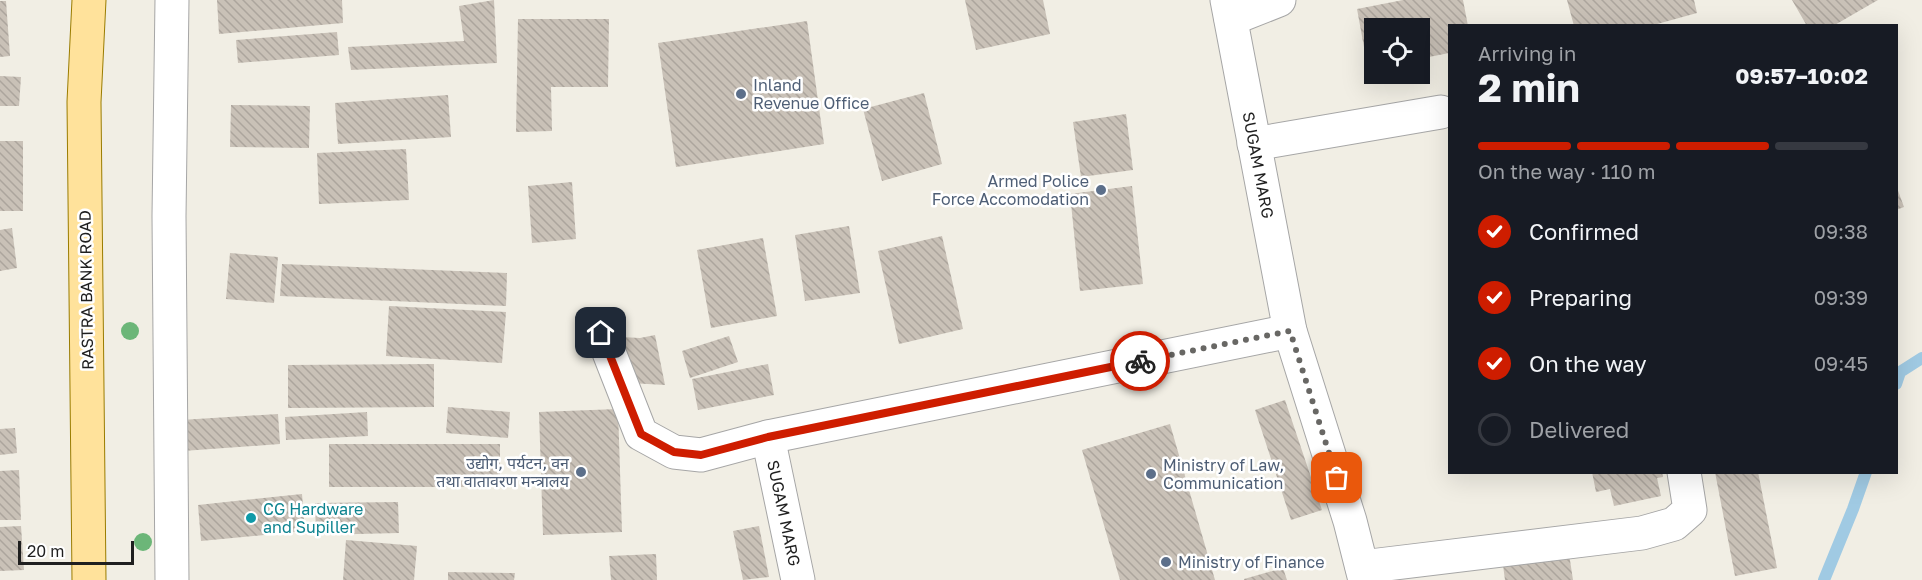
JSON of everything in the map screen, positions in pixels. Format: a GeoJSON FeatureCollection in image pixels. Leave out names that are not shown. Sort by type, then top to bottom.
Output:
{"type":"FeatureCollection","features":[{"type":"Feature","properties":{"kind":"main road","name":"RASTRA BANK ROAD"},"geometry":{"type":"LineString","coordinates":[[88,580],[84,102],[89,0]]}},
{"type":"Feature","properties":{"kind":"street"},"geometry":{"type":"LineString","coordinates":[[172,0],[169,216],[172,580]]}},
{"type":"Feature","properties":{"kind":"street"},"geometry":{"type":"LineString","coordinates":[[1229,9],[1279,0]]}},
{"type":"Feature","properties":{"kind":"street","name":"SUGAM MARG"},"geometry":{"type":"LineString","coordinates":[[1229,9],[1290,331],[1350,521],[1363,574]]}},
{"type":"Feature","properties":{"kind":"street"},"geometry":{"type":"LineString","coordinates":[[1254,144],[1441,112]]}},
{"type":"Feature","properties":{"kind":"street","name":"SUGAM MARG"},"geometry":{"type":"LineString","coordinates":[[798,580],[768,437],[1290,331]]}},
{"type":"Feature","properties":{"kind":"street"},"geometry":{"type":"LineString","coordinates":[[601,333],[641,434],[674,452],[701,455],[768,437]]}},
{"type":"Feature","properties":{"kind":"street"},"geometry":{"type":"LineString","coordinates":[[1363,574],[1642,533],[1674,524],[1690,510],[1684,474]]}},
{"type":"Feature","properties":{"kind":"building"},"geometry":{"type":"Polygon","coordinates":[[[217,0],[342,0],[343,23],[219,34],[217,0]]]}},
{"type":"Feature","properties":{"kind":"building"},"geometry":{"type":"Polygon","coordinates":[[[494,0],[497,63],[351,70],[348,47],[464,41],[459,6],[494,0]]]}},
{"type":"Feature","properties":{"kind":"building"},"geometry":{"type":"Polygon","coordinates":[[[965,0],[1043,0],[1050,34],[976,50],[965,0]]]}},
{"type":"Feature","properties":{"kind":"building"},"geometry":{"type":"Polygon","coordinates":[[[1403,0],[1463,0],[1468,24],[1448,24],[1448,53],[1430,57],[1430,18],[1364,18],[1364,47],[1357,9],[1403,0]]]}},
{"type":"Feature","properties":{"kind":"building"},"geometry":{"type":"Polygon","coordinates":[[[1567,0],[1694,0],[1697,13],[1657,24],[1573,24],[1567,0]]]}},
{"type":"Feature","properties":{"kind":"building"},"geometry":{"type":"Polygon","coordinates":[[[1792,0],[1878,0],[1836,24],[1806,24],[1792,0]]]}},
{"type":"Feature","properties":{"kind":"building"},"geometry":{"type":"Polygon","coordinates":[[[0,1],[6,1],[10,56],[0,57],[0,1]]]}},
{"type":"Feature","properties":{"kind":"building"},"geometry":{"type":"Polygon","coordinates":[[[518,19],[609,19],[608,87],[551,87],[552,131],[516,132],[518,19]]]}},
{"type":"Feature","properties":{"kind":"building","name":"Inland Revenue Office"},"geometry":{"type":"Polygon","coordinates":[[[807,21],[824,144],[676,167],[658,43],[807,21]]]}},
{"type":"Feature","properties":{"kind":"building"},"geometry":{"type":"Polygon","coordinates":[[[337,32],[339,55],[238,63],[236,40],[337,32]]]}},
{"type":"Feature","properties":{"kind":"building"},"geometry":{"type":"Polygon","coordinates":[[[0,76],[21,77],[19,106],[0,106],[0,76]]]}},
{"type":"Feature","properties":{"kind":"building"},"geometry":{"type":"Polygon","coordinates":[[[924,93],[942,164],[882,181],[863,109],[924,93]]]}},
{"type":"Feature","properties":{"kind":"building"},"geometry":{"type":"Polygon","coordinates":[[[448,95],[451,137],[338,144],[335,103],[448,95]]]}},
{"type":"Feature","properties":{"kind":"building"},"geometry":{"type":"Polygon","coordinates":[[[231,105],[310,106],[309,148],[230,147],[231,105]]]}},
{"type":"Feature","properties":{"kind":"building"},"geometry":{"type":"Polygon","coordinates":[[[1126,114],[1133,170],[1081,177],[1073,122],[1126,114]]]}},
{"type":"Feature","properties":{"kind":"building"},"geometry":{"type":"Polygon","coordinates":[[[0,141],[23,141],[23,211],[0,211],[0,141]]]}},
{"type":"Feature","properties":{"kind":"building"},"geometry":{"type":"Polygon","coordinates":[[[406,149],[409,200],[319,204],[317,153],[406,149]]]}},
{"type":"Feature","properties":{"kind":"building"},"geometry":{"type":"Polygon","coordinates":[[[572,182],[576,239],[532,243],[528,186],[572,182]]]}},
{"type":"Feature","properties":{"kind":"building"},"geometry":{"type":"Polygon","coordinates":[[[1132,186],[1143,284],[1080,291],[1070,194],[1132,186]]]}},
{"type":"Feature","properties":{"kind":"building"},"geometry":{"type":"Polygon","coordinates":[[[1898,190],[1904,207],[1898,209],[1898,190]]]}},
{"type":"Feature","properties":{"kind":"building"},"geometry":{"type":"Polygon","coordinates":[[[849,226],[860,293],[805,301],[795,235],[849,226]]]}},
{"type":"Feature","properties":{"kind":"building"},"geometry":{"type":"Polygon","coordinates":[[[12,228],[17,268],[0,271],[0,230],[12,228]]]}},
{"type":"Feature","properties":{"kind":"building"},"geometry":{"type":"Polygon","coordinates":[[[942,236],[963,329],[899,344],[878,251],[942,236]]]}},
{"type":"Feature","properties":{"kind":"building"},"geometry":{"type":"Polygon","coordinates":[[[763,238],[777,316],[711,328],[697,250],[763,238]]]}},
{"type":"Feature","properties":{"kind":"building"},"geometry":{"type":"Polygon","coordinates":[[[230,253],[278,257],[274,303],[226,299],[230,253]]]}},
{"type":"Feature","properties":{"kind":"building"},"geometry":{"type":"Polygon","coordinates":[[[282,264],[507,273],[506,306],[280,296],[282,264]]]}},
{"type":"Feature","properties":{"kind":"building"},"geometry":{"type":"Polygon","coordinates":[[[389,306],[506,312],[502,363],[386,356],[389,306]]]}},
{"type":"Feature","properties":{"kind":"building"},"geometry":{"type":"Polygon","coordinates":[[[655,335],[665,385],[630,383],[621,337],[640,338],[655,335]]]}},
{"type":"Feature","properties":{"kind":"building"},"geometry":{"type":"Polygon","coordinates":[[[729,336],[738,362],[690,378],[682,351],[729,336]]]}},
{"type":"Feature","properties":{"kind":"building"},"geometry":{"type":"Polygon","coordinates":[[[434,364],[434,407],[288,408],[288,365],[434,364]]]}},
{"type":"Feature","properties":{"kind":"building"},"geometry":{"type":"Polygon","coordinates":[[[768,364],[774,395],[698,410],[692,379],[768,364]]]}},
{"type":"Feature","properties":{"kind":"building"},"geometry":{"type":"Polygon","coordinates":[[[1285,400],[1322,510],[1291,520],[1255,410],[1285,400]]]}},
{"type":"Feature","properties":{"kind":"building"},"geometry":{"type":"Polygon","coordinates":[[[448,407],[510,412],[508,438],[446,433],[448,407]]]}},
{"type":"Feature","properties":{"kind":"building","name":"उद्योग, पर्यटन, वन तथा वातावरण मन्त्रालय"},"geometry":{"type":"Polygon","coordinates":[[[618,409],[622,532],[543,535],[539,412],[618,409]]]}},
{"type":"Feature","properties":{"kind":"building"},"geometry":{"type":"Polygon","coordinates":[[[367,412],[368,436],[286,440],[285,417],[367,412]]]}},
{"type":"Feature","properties":{"kind":"building"},"geometry":{"type":"Polygon","coordinates":[[[278,414],[280,444],[183,451],[181,420],[278,414]]]}},
{"type":"Feature","properties":{"kind":"building"},"geometry":{"type":"Polygon","coordinates":[[[1170,424],[1215,580],[1120,580],[1082,450],[1170,424]]]}},
{"type":"Feature","properties":{"kind":"building"},"geometry":{"type":"Polygon","coordinates":[[[15,428],[17,453],[0,455],[0,429],[15,428]]]}},
{"type":"Feature","properties":{"kind":"building"},"geometry":{"type":"Polygon","coordinates":[[[329,444],[500,444],[500,487],[329,487],[329,444]]]}},
{"type":"Feature","properties":{"kind":"building"},"geometry":{"type":"Polygon","coordinates":[[[19,470],[21,520],[0,520],[0,471],[19,470]]]}},
{"type":"Feature","properties":{"kind":"building"},"geometry":{"type":"Polygon","coordinates":[[[1592,474],[1662,474],[1663,477],[1657,478],[1661,496],[1614,506],[1610,489],[1596,492],[1592,474]]]}},
{"type":"Feature","properties":{"kind":"building"},"geometry":{"type":"Polygon","coordinates":[[[1715,474],[1758,474],[1777,568],[1735,576],[1715,474]]]}},
{"type":"Feature","properties":{"kind":"building","name":"CG Hardware and Supiller"},"geometry":{"type":"Polygon","coordinates":[[[302,494],[305,531],[201,541],[198,505],[302,494]]]}},
{"type":"Feature","properties":{"kind":"building"},"geometry":{"type":"Polygon","coordinates":[[[398,502],[399,533],[316,535],[315,503],[398,502]]]}},
{"type":"Feature","properties":{"kind":"building"},"geometry":{"type":"Polygon","coordinates":[[[21,526],[24,570],[0,571],[0,527],[21,526]]]}},
{"type":"Feature","properties":{"kind":"building"},"geometry":{"type":"Polygon","coordinates":[[[759,526],[769,577],[743,580],[733,531],[759,526]]]}},
{"type":"Feature","properties":{"kind":"building"},"geometry":{"type":"Polygon","coordinates":[[[346,540],[417,546],[414,580],[343,580],[346,540]]]}},
{"type":"Feature","properties":{"kind":"building"},"geometry":{"type":"Polygon","coordinates":[[[1568,547],[1573,580],[1505,580],[1502,558],[1568,547]]]}},
{"type":"Feature","properties":{"kind":"building"},"geometry":{"type":"Polygon","coordinates":[[[656,554],[657,580],[611,580],[609,556],[656,554]]]}},
{"type":"Feature","properties":{"kind":"building"},"geometry":{"type":"Polygon","coordinates":[[[1283,568],[1287,580],[1244,580],[1244,579],[1283,568]]]}},
{"type":"Feature","properties":{"kind":"building"},"geometry":{"type":"Polygon","coordinates":[[[448,572],[515,573],[514,580],[448,580],[448,572]]]}},
{"type":"Feature","properties":{"kind":"waterway"},"geometry":{"type":"LineString","coordinates":[[1898,378],[1900,372],[1922,358]]}},
{"type":"Feature","properties":{"kind":"waterway"},"geometry":{"type":"LineString","coordinates":[[1824,580],[1865,474]]}},
{"type":"Feature","properties":{"kind":"way so far"},"geometry":{"type":"LineString","coordinates":[[1140,361],[1290,331],[1337,478]]}},
{"type":"Feature","properties":{"kind":"place","name":"Inland Revenue Office"},"geometry":{"type":"Point","coordinates":[741,94]}},
{"type":"Feature","properties":{"kind":"place","name":"Armed Police Force Accomodation"},"geometry":{"type":"Point","coordinates":[1101,190]}},
{"type":"Feature","properties":{"kind":"place","name":"उद्योग, पर्यटन, वन तथा वातावरण मन्त्रालय"},"geometry":{"type":"Point","coordinates":[581,472]}},
{"type":"Feature","properties":{"kind":"place","name":"Ministry of Law, Communication"},"geometry":{"type":"Point","coordinates":[1151,474]}},
{"type":"Feature","properties":{"kind":"place","name":"CG Hardware and Supiller"},"geometry":{"type":"Point","coordinates":[251,518]}},
{"type":"Feature","properties":{"kind":"place","name":"Ministry of Finance"},"geometry":{"type":"Point","coordinates":[1166,562]}},
{"type":"Feature","properties":{"kind":"route"},"geometry":{"type":"LineString","coordinates":[[601,333],[641,434],[674,452],[701,455],[768,437],[1140,361]]}}]}
